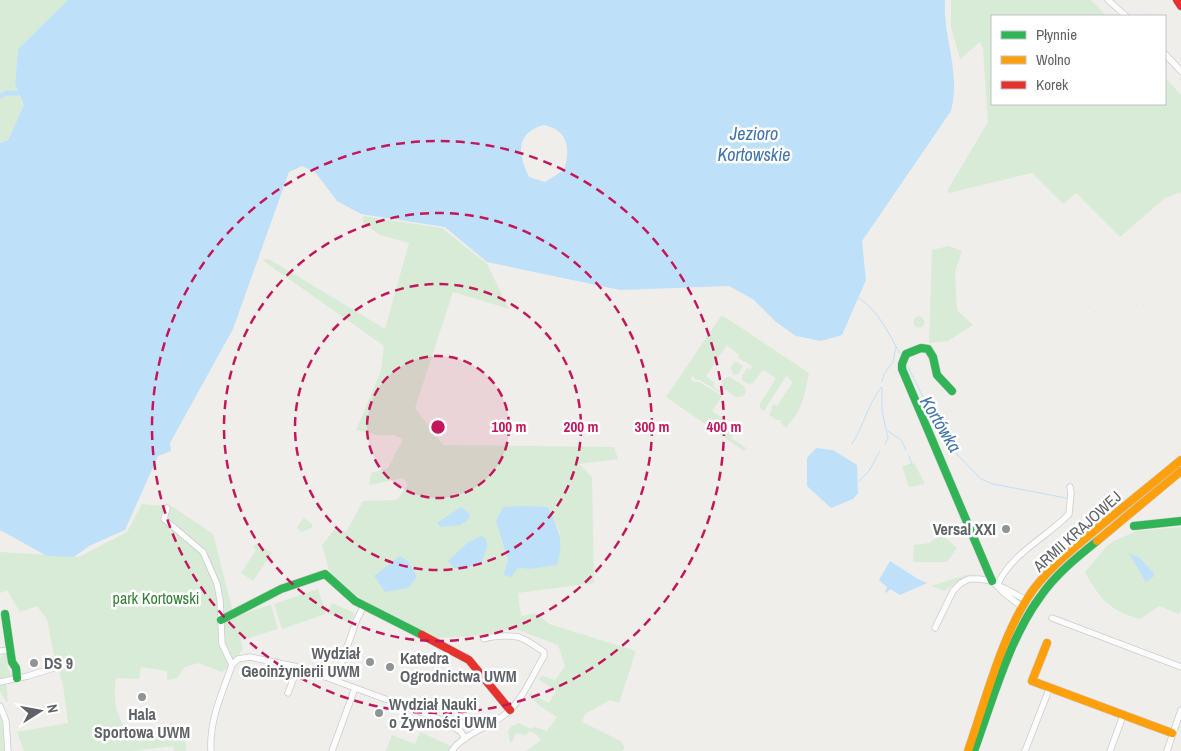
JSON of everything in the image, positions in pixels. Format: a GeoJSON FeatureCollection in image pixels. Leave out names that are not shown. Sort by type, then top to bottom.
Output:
{"type":"FeatureCollection","features":[{"type":"Feature","properties":{"kind":"street"},"geometry":{"type":"LineString","coordinates":[[1108,0],[1125,15]]}},
{"type":"Feature","properties":{"kind":"street"},"geometry":{"type":"LineString","coordinates":[[1177,0],[1181,6]]}},
{"type":"Feature","properties":{"kind":"street"},"geometry":{"type":"LineString","coordinates":[[1166,55],[1181,71]]}},
{"type":"Feature","properties":{"kind":"street"},"geometry":{"type":"LineString","coordinates":[[952,391],[937,376],[934,362],[925,347],[914,350],[904,356],[902,369],[994,583]]}},
{"type":"Feature","properties":{"kind":"street","name":"ARMII KRAJOWEJ"},"geometry":{"type":"LineString","coordinates":[[968,751],[1003,649],[1024,604],[1048,573],[1073,549],[1181,460]]}},
{"type":"Feature","properties":{"kind":"street","name":"ARMII KRAJOWEJ"},"geometry":{"type":"LineString","coordinates":[[974,751],[1007,660],[1022,625],[1050,583],[1071,562],[1181,471]]}},
{"type":"Feature","properties":{"kind":"street","name":"ARMII KRAJOWEJ"},"geometry":{"type":"LineString","coordinates":[[994,583],[1014,560],[1068,514],[1070,487]]}},
{"type":"Feature","properties":{"kind":"street"},"geometry":{"type":"LineString","coordinates":[[167,508],[164,519],[203,552],[218,584],[222,644],[232,665]]}},
{"type":"Feature","properties":{"kind":"street"},"geometry":{"type":"LineString","coordinates":[[1134,526],[1181,522]]}},
{"type":"Feature","properties":{"kind":"street"},"geometry":{"type":"LineString","coordinates":[[221,620],[281,589],[325,574],[355,601],[469,660],[510,710]]}},
{"type":"Feature","properties":{"kind":"street"},"geometry":{"type":"LineString","coordinates":[[935,628],[958,586],[972,579],[994,583],[1006,589],[1032,608]]}},
{"type":"Feature","properties":{"kind":"street"},"geometry":{"type":"LineString","coordinates":[[335,681],[357,619],[364,606]]}},
{"type":"Feature","properties":{"kind":"street"},"geometry":{"type":"LineString","coordinates":[[5,614],[10,650],[17,678]]}},
{"type":"Feature","properties":{"kind":"street"},"geometry":{"type":"LineString","coordinates":[[1052,618],[1181,667]]}},
{"type":"Feature","properties":{"kind":"street"},"geometry":{"type":"LineString","coordinates":[[452,751],[454,747],[465,739],[510,710],[519,699],[546,653],[518,637],[491,637],[484,639]]}},
{"type":"Feature","properties":{"kind":"street"},"geometry":{"type":"LineString","coordinates":[[1046,643],[1032,681],[1172,733]]}},
{"type":"Feature","properties":{"kind":"street"},"geometry":{"type":"LineString","coordinates":[[0,651],[10,650]]}},
{"type":"Feature","properties":{"kind":"street"},"geometry":{"type":"LineString","coordinates":[[211,751],[212,723],[232,665],[238,659],[250,657],[298,667],[445,721],[461,732],[465,739]]}},
{"type":"Feature","properties":{"kind":"street"},"geometry":{"type":"LineString","coordinates":[[288,693],[298,667]]}},
{"type":"Feature","properties":{"kind":"street"},"geometry":{"type":"LineString","coordinates":[[0,682],[54,668]]}},
{"type":"Feature","properties":{"kind":"street"},"geometry":{"type":"LineString","coordinates":[[1025,751],[1050,687]]}},
{"type":"Feature","properties":{"kind":"street"},"geometry":{"type":"LineString","coordinates":[[332,751],[355,688]]}},
{"type":"Feature","properties":{"kind":"street"},"geometry":{"type":"LineString","coordinates":[[0,706],[6,721],[8,751]]}},
{"type":"Feature","properties":{"kind":"street"},"geometry":{"type":"LineString","coordinates":[[1167,751],[1181,710]]}},
{"type":"Feature","properties":{"kind":"street"},"geometry":{"type":"LineString","coordinates":[[1110,751],[1123,716]]}},
{"type":"Feature","properties":{"kind":"green space"},"geometry":{"type":"Polygon","coordinates":[[[0,0],[68,0],[18,49],[15,84],[24,105],[8,140],[0,143],[0,0]]]}},
{"type":"Feature","properties":{"kind":"green space"},"geometry":{"type":"Polygon","coordinates":[[[951,0],[1091,0],[1106,15],[991,15],[991,105],[1166,105],[1166,78],[1181,95],[1181,192],[1165,198],[1120,237],[1076,193],[1063,204],[1032,173],[949,193],[947,191],[988,122],[983,48],[980,42],[960,59],[951,27],[951,0]]]}},
{"type":"Feature","properties":{"kind":"green space"},"geometry":{"type":"Polygon","coordinates":[[[363,216],[442,228],[487,264],[509,309],[453,292],[415,408],[443,445],[614,447],[618,459],[579,464],[592,477],[594,583],[518,593],[521,616],[537,613],[549,624],[636,651],[619,703],[610,700],[585,714],[582,722],[621,741],[625,749],[621,751],[526,751],[541,740],[530,731],[525,735],[516,733],[510,743],[508,731],[512,726],[519,723],[531,729],[535,727],[547,731],[557,717],[540,706],[529,695],[530,693],[549,703],[556,691],[539,678],[543,676],[555,680],[565,666],[558,645],[518,630],[510,629],[477,636],[435,638],[371,606],[342,585],[330,573],[322,545],[336,528],[346,532],[363,501],[397,500],[408,485],[403,478],[369,485],[371,473],[388,468],[403,439],[393,435],[378,435],[356,430],[381,371],[384,346],[262,260],[269,259],[385,329],[409,243],[380,235],[363,223],[363,216]],[[548,507],[508,560],[503,575],[517,568],[530,569],[560,533],[548,507]]]}},
{"type":"Feature","properties":{"kind":"green space"},"geometry":{"type":"Polygon","coordinates":[[[949,246],[962,251],[955,272],[957,310],[973,325],[948,341],[929,343],[932,250],[949,246]]]}},
{"type":"Feature","properties":{"kind":"green space"},"geometry":{"type":"Polygon","coordinates":[[[721,316],[809,373],[799,409],[786,428],[780,422],[782,420],[777,420],[769,415],[773,404],[777,406],[793,382],[786,376],[764,411],[760,408],[760,404],[776,378],[762,371],[753,383],[749,384],[743,381],[742,376],[747,368],[750,370],[752,366],[738,358],[739,355],[727,345],[706,376],[715,383],[713,386],[719,392],[700,380],[694,380],[695,378],[692,376],[691,380],[699,382],[722,396],[712,411],[738,429],[731,438],[746,448],[744,451],[666,397],[721,316]]]}},
{"type":"Feature","properties":{"kind":"green space"},"geometry":{"type":"Polygon","coordinates":[[[919,316],[925,322],[919,328],[913,322],[919,316]]]}},
{"type":"Feature","properties":{"kind":"green space"},"geometry":{"type":"Polygon","coordinates":[[[735,361],[743,366],[738,374],[734,375],[730,368],[735,361]]]}},
{"type":"Feature","properties":{"kind":"green space"},"geometry":{"type":"Polygon","coordinates":[[[727,377],[745,387],[744,396],[736,397],[723,388],[722,381],[727,377]]]}},
{"type":"Feature","properties":{"kind":"green space"},"geometry":{"type":"Polygon","coordinates":[[[914,463],[925,484],[909,487],[902,466],[914,463]]]}},
{"type":"Feature","properties":{"kind":"green space","name":"park Kortowski"},"geometry":{"type":"Polygon","coordinates":[[[142,504],[173,507],[213,534],[234,616],[271,605],[278,629],[242,640],[237,625],[243,649],[229,667],[222,672],[198,663],[185,667],[177,678],[167,680],[167,671],[141,667],[139,679],[116,678],[115,702],[122,723],[131,737],[158,733],[171,723],[185,731],[186,751],[174,751],[173,746],[132,751],[24,751],[17,732],[68,723],[63,685],[53,651],[47,619],[37,606],[20,612],[7,590],[0,593],[0,552],[79,557],[127,532],[142,504]]]}},
{"type":"Feature","properties":{"kind":"green space"},"geometry":{"type":"Polygon","coordinates":[[[304,518],[312,524],[312,528],[301,532],[297,527],[304,518]]]}},
{"type":"Feature","properties":{"kind":"green space"},"geometry":{"type":"Polygon","coordinates":[[[1181,527],[1181,611],[1179,614],[1159,606],[1140,619],[1113,608],[1101,597],[1085,572],[1107,546],[1137,531],[1181,527]]]}},
{"type":"Feature","properties":{"kind":"green space"},"geometry":{"type":"Polygon","coordinates":[[[942,535],[957,548],[947,562],[913,562],[914,545],[929,543],[942,535]]]}},
{"type":"Feature","properties":{"kind":"green space"},"geometry":{"type":"Polygon","coordinates":[[[256,543],[272,553],[253,581],[241,573],[256,550],[253,548],[256,543]]]}},
{"type":"Feature","properties":{"kind":"green space"},"geometry":{"type":"Polygon","coordinates":[[[976,574],[966,576],[944,591],[931,586],[966,575],[976,574]]]}},
{"type":"Feature","properties":{"kind":"green space"},"geometry":{"type":"Polygon","coordinates":[[[318,589],[326,614],[282,629],[274,604],[318,589]]]}},
{"type":"Feature","properties":{"kind":"green space"},"geometry":{"type":"Polygon","coordinates":[[[332,603],[355,613],[350,623],[327,613],[332,603]]]}},
{"type":"Feature","properties":{"kind":"green space"},"geometry":{"type":"Polygon","coordinates":[[[6,652],[10,660],[7,660],[8,670],[10,670],[10,674],[16,675],[8,676],[8,679],[0,681],[0,657],[3,656],[2,653],[6,652]]]}},
{"type":"Feature","properties":{"kind":"green space"},"geometry":{"type":"Polygon","coordinates":[[[6,682],[8,701],[6,702],[0,691],[0,683],[6,682]]]}},
{"type":"Feature","properties":{"kind":"green space"},"geometry":{"type":"Polygon","coordinates":[[[0,715],[3,726],[4,751],[0,751],[0,715]]]}},
{"type":"Feature","properties":{"kind":"green space"},"geometry":{"type":"Polygon","coordinates":[[[420,732],[451,746],[448,751],[386,751],[392,735],[415,744],[420,732]]]}},
{"type":"Feature","properties":{"kind":"water","name":"Jezioro Kortowskie"},"geometry":{"type":"Polygon","coordinates":[[[68,0],[945,0],[946,29],[953,69],[954,96],[951,111],[862,241],[866,280],[842,335],[821,341],[796,336],[776,322],[754,300],[729,286],[620,290],[487,262],[445,227],[361,214],[337,201],[315,172],[302,166],[289,172],[233,329],[170,443],[171,451],[158,456],[125,530],[89,546],[74,557],[47,556],[0,530],[0,143],[8,140],[24,105],[15,84],[18,49],[68,0]],[[543,125],[534,129],[523,139],[521,146],[525,169],[529,177],[545,182],[564,170],[567,155],[566,141],[558,131],[543,125]]]}},
{"type":"Feature","properties":{"kind":"water"},"geometry":{"type":"Polygon","coordinates":[[[816,448],[833,450],[857,465],[858,493],[853,499],[831,508],[807,486],[807,458],[816,448]]]}},
{"type":"Feature","properties":{"kind":"water"},"geometry":{"type":"Polygon","coordinates":[[[461,507],[470,514],[468,520],[460,525],[441,527],[437,523],[461,507]]]}},
{"type":"Feature","properties":{"kind":"water"},"geometry":{"type":"Polygon","coordinates":[[[503,507],[548,507],[559,535],[559,557],[557,565],[530,569],[518,568],[511,577],[503,575],[508,560],[496,521],[503,507]]]}},
{"type":"Feature","properties":{"kind":"water"},"geometry":{"type":"Polygon","coordinates":[[[481,536],[486,539],[487,546],[482,562],[467,568],[454,568],[448,561],[467,543],[481,536]]]}},
{"type":"Feature","properties":{"kind":"water"},"geometry":{"type":"Polygon","coordinates":[[[1125,552],[1140,558],[1154,576],[1146,582],[1130,555],[1125,552]]]}},
{"type":"Feature","properties":{"kind":"water"},"geometry":{"type":"Polygon","coordinates":[[[400,556],[408,561],[417,577],[408,588],[385,592],[374,576],[400,556]]]}},
{"type":"Feature","properties":{"kind":"water"},"geometry":{"type":"Polygon","coordinates":[[[890,561],[927,583],[900,595],[890,589],[886,593],[887,587],[879,580],[890,561]]]}},
{"type":"Feature","properties":{"kind":"waterway"},"geometry":{"type":"LineString","coordinates":[[0,96],[7,93],[19,93]]}},
{"type":"Feature","properties":{"kind":"waterway","name":"Kortówka"},"geometry":{"type":"LineString","coordinates":[[859,298],[878,316],[900,354]]}},
{"type":"Feature","properties":{"kind":"waterway"},"geometry":{"type":"LineString","coordinates":[[882,382],[884,374],[893,362],[896,347]]}},
{"type":"Feature","properties":{"kind":"waterway","name":"Kortówka"},"geometry":{"type":"LineString","coordinates":[[908,367],[925,401],[955,452],[981,479],[993,484],[1066,498]]}},
{"type":"Feature","properties":{"kind":"waterway"},"geometry":{"type":"LineString","coordinates":[[852,444],[874,398],[882,387]]}},
{"type":"Feature","properties":{"kind":"waterway"},"geometry":{"type":"LineString","coordinates":[[882,388],[882,411],[888,438],[885,444]]}},
{"type":"Feature","properties":{"kind":"waterway"},"geometry":{"type":"LineString","coordinates":[[888,431],[901,440],[906,450]]}},
{"type":"Feature","properties":{"kind":"waterway"},"geometry":{"type":"LineString","coordinates":[[859,481],[869,471],[880,451]]}},
{"type":"Feature","properties":{"kind":"waterway"},"geometry":{"type":"LineString","coordinates":[[909,456],[912,466]]}},
{"type":"Feature","properties":{"kind":"railway"},"geometry":{"type":"LineString","coordinates":[[1131,0],[1147,15]]}},
{"type":"Feature","properties":{"kind":"railway"},"geometry":{"type":"LineString","coordinates":[[1166,34],[1181,51]]}},
{"type":"Feature","properties":{"kind":"railway"},"geometry":{"type":"LineString","coordinates":[[962,389],[1076,295],[1159,219],[1181,205]]}},
{"type":"Feature","properties":{"kind":"railway"},"geometry":{"type":"LineString","coordinates":[[951,412],[1089,297],[1122,261]]}},
{"type":"Feature","properties":{"kind":"railway"},"geometry":{"type":"LineString","coordinates":[[1084,311],[1100,300]]}},
{"type":"Feature","properties":{"kind":"railway"},"geometry":{"type":"LineString","coordinates":[[1058,331],[1092,312],[1107,307],[1140,305],[1181,310]]}},
{"type":"Feature","properties":{"kind":"traffic: fast"},"geometry":{"type":"LineString","coordinates":[[952,391],[937,375],[933,357],[928,349],[921,348],[906,354],[902,369],[992,581]]}},
{"type":"Feature","properties":{"kind":"traffic: fast"},"geometry":{"type":"LineString","coordinates":[[1134,526],[1181,521]]}},
{"type":"Feature","properties":{"kind":"traffic: fast"},"geometry":{"type":"LineString","coordinates":[[974,751],[1010,651],[1029,614],[1052,581],[1097,541]]}},
{"type":"Feature","properties":{"kind":"traffic: fast"},"geometry":{"type":"LineString","coordinates":[[221,620],[281,589],[325,574],[355,601],[422,635]]}},
{"type":"Feature","properties":{"kind":"traffic: fast"},"geometry":{"type":"LineString","coordinates":[[5,614],[12,662],[16,668],[17,678]]}},
{"type":"Feature","properties":{"kind":"traffic: slow"},"geometry":{"type":"LineString","coordinates":[[968,751],[1004,646],[1022,607],[1033,590],[1073,549],[1181,460]]}},
{"type":"Feature","properties":{"kind":"traffic: slow"},"geometry":{"type":"LineString","coordinates":[[1097,541],[1181,471]]}},
{"type":"Feature","properties":{"kind":"traffic: slow"},"geometry":{"type":"LineString","coordinates":[[1047,643],[1032,681],[1172,733]]}},
{"type":"Feature","properties":{"kind":"traffic: jam"},"geometry":{"type":"LineString","coordinates":[[1177,0],[1181,6]]}},
{"type":"Feature","properties":{"kind":"traffic: jam"},"geometry":{"type":"LineString","coordinates":[[422,635],[469,660],[510,710]]}},
{"type":"Feature","properties":{"kind":"place","name":"Versal XXI"},"geometry":{"type":"Point","coordinates":[1006,529]}},
{"type":"Feature","properties":{"kind":"place","name":"Wydział Geoinżynierii UWM"},"geometry":{"type":"Point","coordinates":[370,662]}},
{"type":"Feature","properties":{"kind":"place","name":"DS 9"},"geometry":{"type":"Point","coordinates":[34,663]}},
{"type":"Feature","properties":{"kind":"place","name":"Katedra Ogrodnictwa UWM"},"geometry":{"type":"Point","coordinates":[390,667]}},
{"type":"Feature","properties":{"kind":"place","name":"Hala Sportowa UWM"},"geometry":{"type":"Point","coordinates":[142,697]}},
{"type":"Feature","properties":{"kind":"place","name":"Wydział Nauki o Żywności UWM"},"geometry":{"type":"Point","coordinates":[379,713]}}]}
